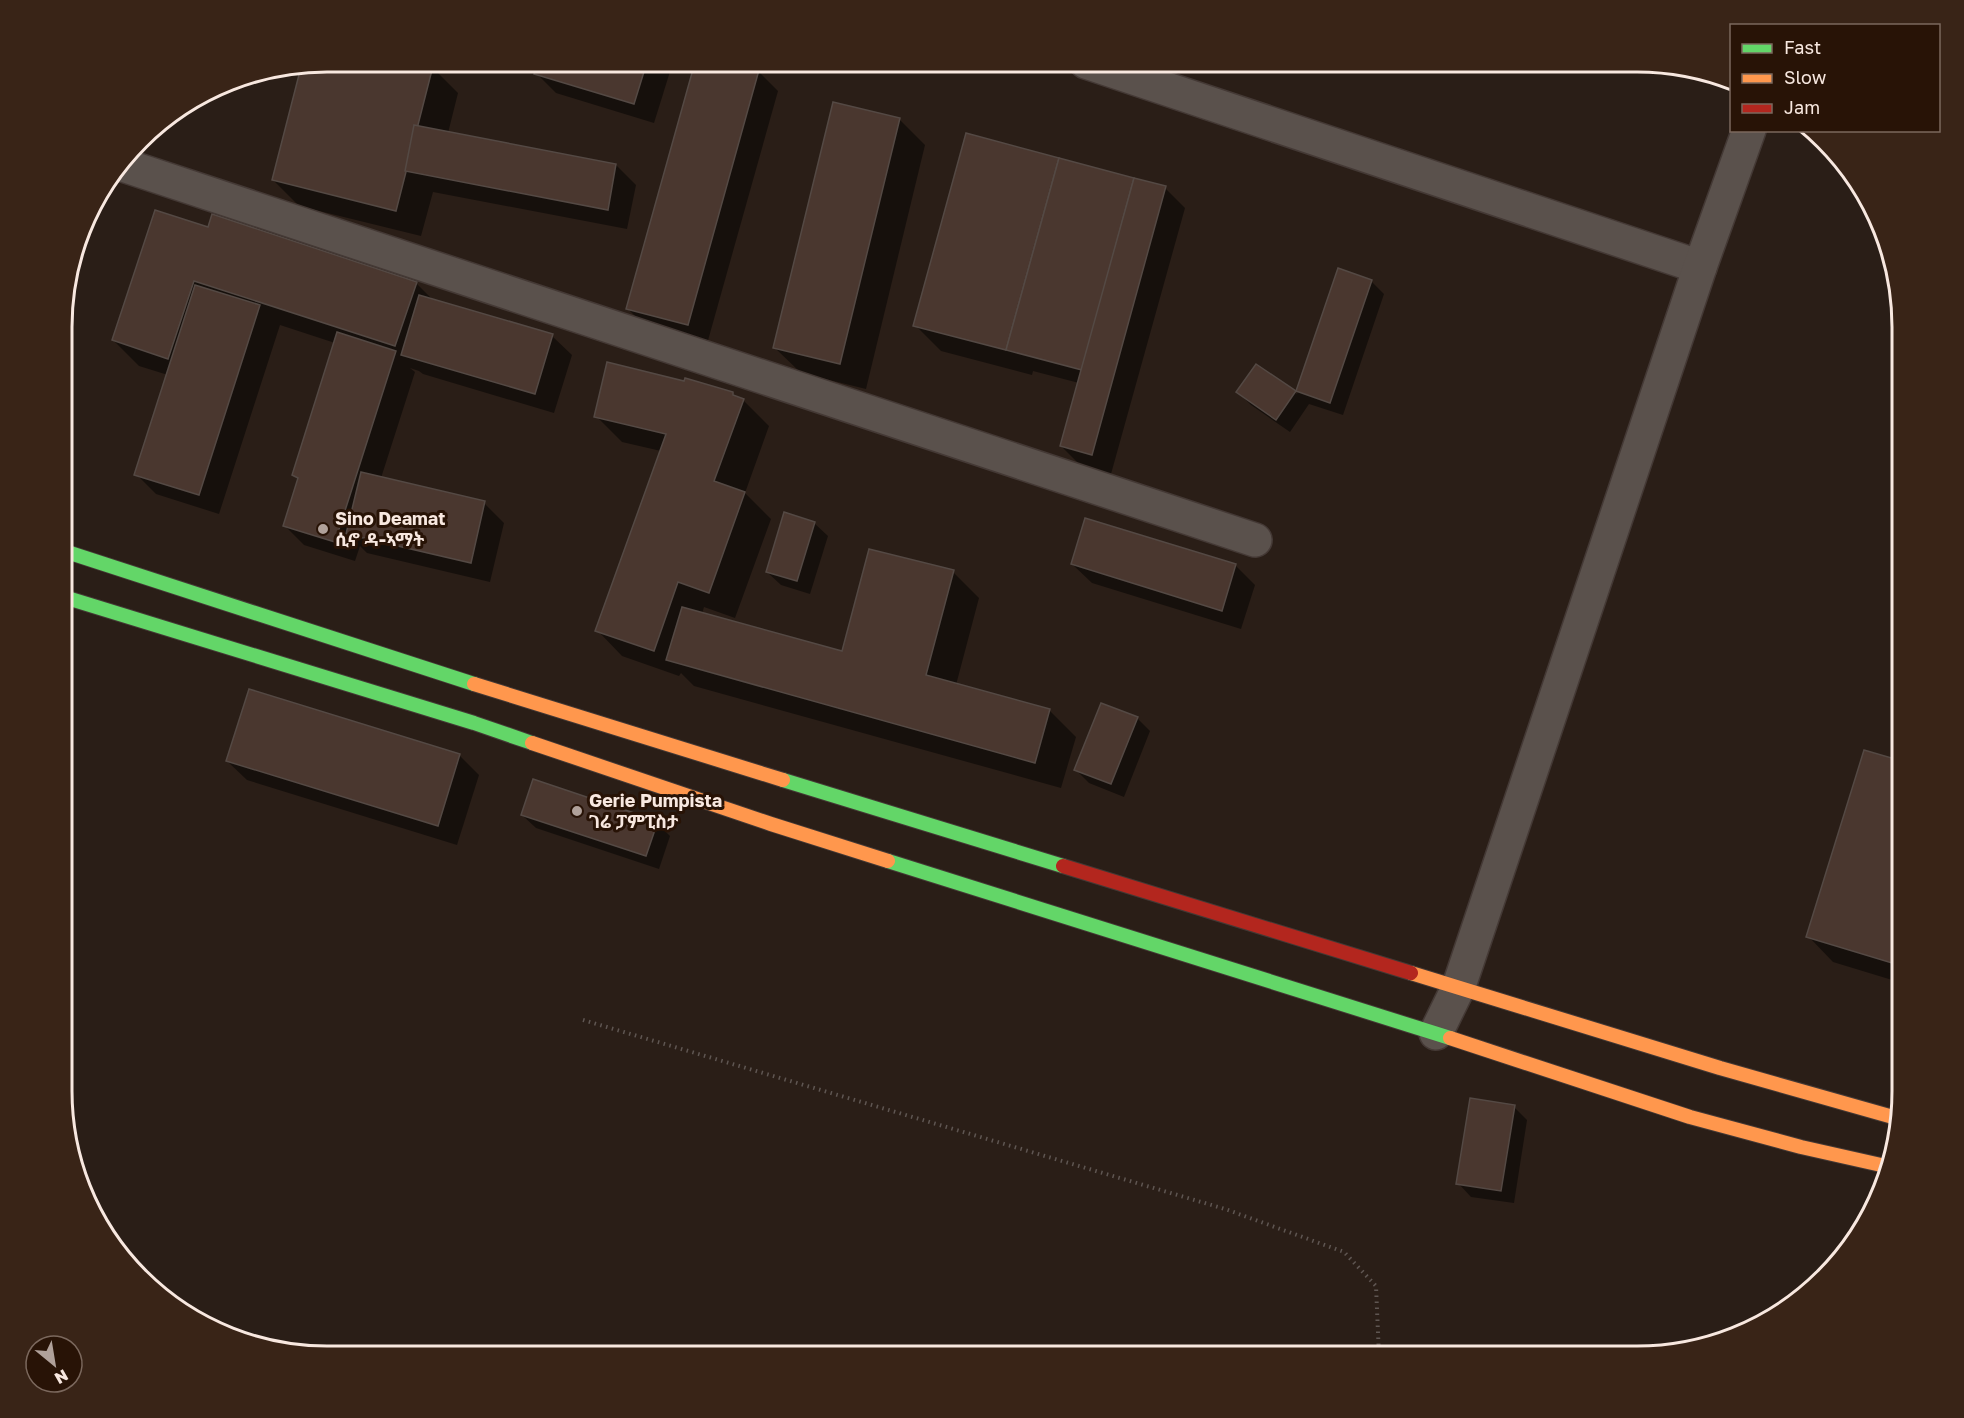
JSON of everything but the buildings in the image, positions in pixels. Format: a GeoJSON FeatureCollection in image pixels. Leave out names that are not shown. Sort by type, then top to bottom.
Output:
{"type":"FeatureCollection","features":[{"type":"Feature","properties":{"kind":"street"},"geometry":{"type":"LineString","coordinates":[[1116,72],[1700,267]]}},
{"type":"Feature","properties":{"kind":"street"},"geometry":{"type":"LineString","coordinates":[[1436,1033],[1459,986],[1700,267],[1748,132]]}},
{"type":"Feature","properties":{"kind":"street"},"geometry":{"type":"LineString","coordinates":[[129,167],[1256,540]]}},
{"type":"Feature","properties":{"kind":"street"},"geometry":{"type":"LineString","coordinates":[[72,554],[219,607],[1720,1068],[1890,1116]]}},
{"type":"Feature","properties":{"kind":"street"},"geometry":{"type":"LineString","coordinates":[[72,599],[207,635],[783,827],[1436,1033],[1690,1117],[1801,1147],[1881,1165]]}},
{"type":"Feature","properties":{"kind":"path"},"geometry":{"type":"LineString","coordinates":[[583,1020],[1225,1209],[1344,1252],[1376,1286],[1379,1346]]}},
{"type":"Feature","properties":{"kind":"traffic: fast"},"geometry":{"type":"LineString","coordinates":[[72,554],[474,684]]}},
{"type":"Feature","properties":{"kind":"traffic: fast"},"geometry":{"type":"LineString","coordinates":[[72,599],[474,723],[532,743]]}},
{"type":"Feature","properties":{"kind":"traffic: fast"},"geometry":{"type":"LineString","coordinates":[[783,780],[1063,866]]}},
{"type":"Feature","properties":{"kind":"traffic: fast"},"geometry":{"type":"LineString","coordinates":[[888,861],[1450,1038]]}},
{"type":"Feature","properties":{"kind":"traffic: slow"},"geometry":{"type":"LineString","coordinates":[[474,684],[783,780]]}},
{"type":"Feature","properties":{"kind":"traffic: slow"},"geometry":{"type":"LineString","coordinates":[[532,743],[888,861]]}},
{"type":"Feature","properties":{"kind":"traffic: slow"},"geometry":{"type":"LineString","coordinates":[[1411,973],[1720,1068],[1890,1116]]}},
{"type":"Feature","properties":{"kind":"traffic: slow"},"geometry":{"type":"LineString","coordinates":[[1450,1038],[1690,1117],[1801,1147],[1881,1165]]}},
{"type":"Feature","properties":{"kind":"traffic: jam"},"geometry":{"type":"LineString","coordinates":[[1063,866],[1411,973]]}},
{"type":"Feature","properties":{"kind":"place","name":"Sino Deamat ሲኖ ዳ-ኣማት"},"geometry":{"type":"Point","coordinates":[323,529]}},
{"type":"Feature","properties":{"kind":"place","name":"Gerie Pumpista ገሬ ፓምፒስታ"},"geometry":{"type":"Point","coordinates":[577,811]}}]}
